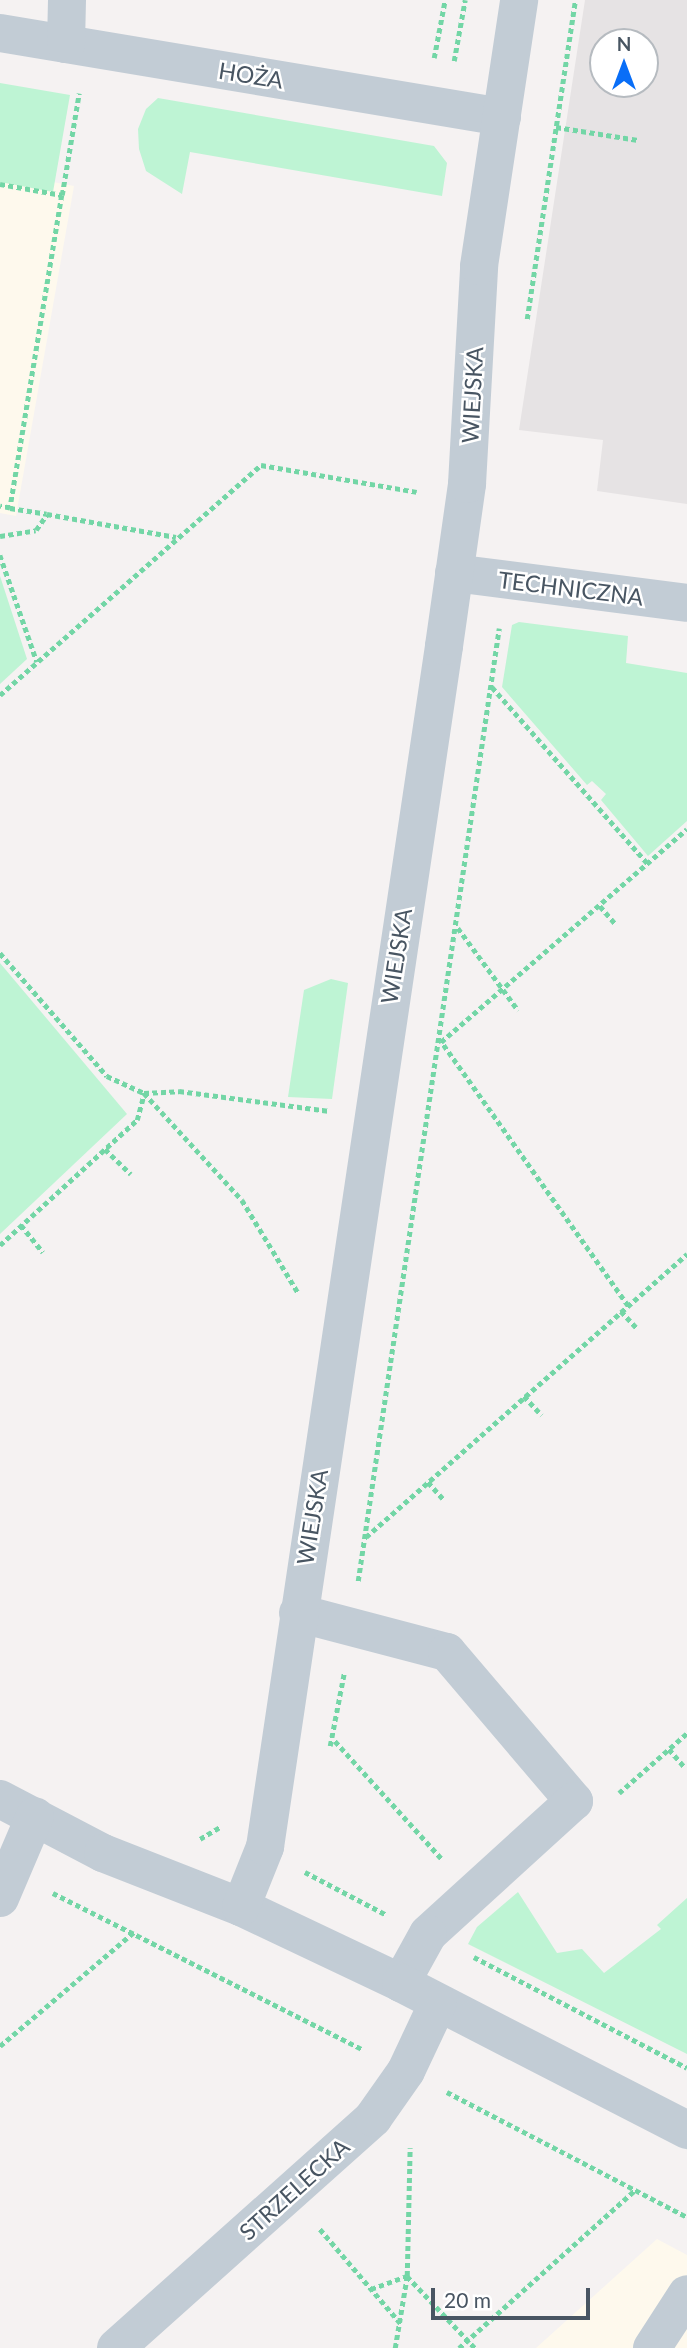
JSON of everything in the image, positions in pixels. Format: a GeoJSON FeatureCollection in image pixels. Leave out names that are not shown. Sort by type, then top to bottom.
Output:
{"type":"FeatureCollection","features":[{"type":"Feature","properties":{"kind":"street"},"geometry":{"type":"LineString","coordinates":[[65,44],[67,0]]}},
{"type":"Feature","properties":{"kind":"street","name":"WIEJSKA"},"geometry":{"type":"LineString","coordinates":[[241,1907],[265,1847],[467,484],[479,266],[519,0]]}},
{"type":"Feature","properties":{"kind":"street","name":"HOŻA"},"geometry":{"type":"LineString","coordinates":[[0,33],[502,117]]}},
{"type":"Feature","properties":{"kind":"street","name":"TECHNICZNA"},"geometry":{"type":"LineString","coordinates":[[454,573],[687,603]]}},
{"type":"Feature","properties":{"kind":"street"},"geometry":{"type":"LineString","coordinates":[[298,1613],[351,1625],[447,1653],[574,1801],[428,1934],[401,1983]]}},
{"type":"Feature","properties":{"kind":"street"},"geometry":{"type":"LineString","coordinates":[[0,1799],[103,1853],[241,1907],[401,1983],[687,2130]]}},
{"type":"Feature","properties":{"kind":"street"},"geometry":{"type":"LineString","coordinates":[[6,1884],[35,1816]]}},
{"type":"Feature","properties":{"kind":"street","name":"STRZELECKA"},"geometry":{"type":"LineString","coordinates":[[116,2348],[373,2118],[405,2071],[438,2003]]}},
{"type":"Feature","properties":{"kind":"street"},"geometry":{"type":"LineString","coordinates":[[652,2348],[687,2294]]}},
{"type":"Feature","properties":{"kind":"path"},"geometry":{"type":"LineString","coordinates":[[426,104],[445,0]]}},
{"type":"Feature","properties":{"kind":"path"},"geometry":{"type":"LineString","coordinates":[[453,69],[465,0]]}},
{"type":"Feature","properties":{"kind":"path"},"geometry":{"type":"LineString","coordinates":[[525,329],[575,0]]}},
{"type":"Feature","properties":{"kind":"path"},"geometry":{"type":"LineString","coordinates":[[556,127],[638,140]]}},
{"type":"Feature","properties":{"kind":"path"},"geometry":{"type":"LineString","coordinates":[[10,508],[68,162]]}},
{"type":"Feature","properties":{"kind":"path"},"geometry":{"type":"LineString","coordinates":[[0,184],[62,195]]}},
{"type":"Feature","properties":{"kind":"path"},"geometry":{"type":"LineString","coordinates":[[0,695],[261,465],[430,494]]}},
{"type":"Feature","properties":{"kind":"path"},"geometry":{"type":"LineString","coordinates":[[0,506],[177,537]]}},
{"type":"Feature","properties":{"kind":"path"},"geometry":{"type":"LineString","coordinates":[[0,536],[36,530],[47,514]]}},
{"type":"Feature","properties":{"kind":"path"},"geometry":{"type":"LineString","coordinates":[[0,555],[37,662]]}},
{"type":"Feature","properties":{"kind":"path"},"geometry":{"type":"LineString","coordinates":[[327,1749],[335,1741],[441,1042],[500,620]]}},
{"type":"Feature","properties":{"kind":"path"},"geometry":{"type":"LineString","coordinates":[[492,686],[648,864]]}},
{"type":"Feature","properties":{"kind":"path"},"geometry":{"type":"LineString","coordinates":[[441,1042],[504,991],[687,829]]}},
{"type":"Feature","properties":{"kind":"path"},"geometry":{"type":"LineString","coordinates":[[600,906],[615,923]]}},
{"type":"Feature","properties":{"kind":"path"},"geometry":{"type":"LineString","coordinates":[[457,928],[518,1010]]}},
{"type":"Feature","properties":{"kind":"path"},"geometry":{"type":"LineString","coordinates":[[0,953],[107,1076],[144,1093],[242,1200],[309,1306]]}},
{"type":"Feature","properties":{"kind":"path"},"geometry":{"type":"LineString","coordinates":[[441,1042],[628,1306]]}},
{"type":"Feature","properties":{"kind":"path"},"geometry":{"type":"LineString","coordinates":[[144,1093],[179,1091],[340,1113]]}},
{"type":"Feature","properties":{"kind":"path"},"geometry":{"type":"LineString","coordinates":[[0,1245],[137,1120],[144,1093]]}},
{"type":"Feature","properties":{"kind":"path"},"geometry":{"type":"LineString","coordinates":[[105,1149],[131,1174]]}},
{"type":"Feature","properties":{"kind":"path"},"geometry":{"type":"LineString","coordinates":[[21,1225],[43,1252]]}},
{"type":"Feature","properties":{"kind":"path"},"geometry":{"type":"LineString","coordinates":[[365,1537],[687,1254]]}},
{"type":"Feature","properties":{"kind":"path"},"geometry":{"type":"LineString","coordinates":[[621,1311],[638,1329]]}},
{"type":"Feature","properties":{"kind":"path"},"geometry":{"type":"LineString","coordinates":[[524,1396],[542,1415]]}},
{"type":"Feature","properties":{"kind":"path"},"geometry":{"type":"LineString","coordinates":[[428,1482],[445,1501]]}},
{"type":"Feature","properties":{"kind":"path"},"geometry":{"type":"LineString","coordinates":[[335,1741],[444,1861],[435,1870]]}},
{"type":"Feature","properties":{"kind":"path"},"geometry":{"type":"LineString","coordinates":[[669,1749],[684,1766]]}},
{"type":"Feature","properties":{"kind":"path"},"geometry":{"type":"LineString","coordinates":[[189,1841],[224,1824]]}},
{"type":"Feature","properties":{"kind":"path"},"geometry":{"type":"LineString","coordinates":[[298,1868],[687,2068]]}},
{"type":"Feature","properties":{"kind":"path"},"geometry":{"type":"LineString","coordinates":[[6,1884],[134,1932],[687,2217]]}},
{"type":"Feature","properties":{"kind":"path"},"geometry":{"type":"LineString","coordinates":[[387,1915],[397,1906]]}},
{"type":"Feature","properties":{"kind":"path"},"geometry":{"type":"LineString","coordinates":[[0,2046],[134,1932]]}},
{"type":"Feature","properties":{"kind":"path"},"geometry":{"type":"LineString","coordinates":[[395,2348],[402,2325],[407,2276],[411,2145]]}},
{"type":"Feature","properties":{"kind":"path"},"geometry":{"type":"LineString","coordinates":[[459,2348],[635,2190]]}},
{"type":"Feature","properties":{"kind":"path"},"geometry":{"type":"LineString","coordinates":[[310,2217],[402,2325]]}},
{"type":"Feature","properties":{"kind":"path"},"geometry":{"type":"LineString","coordinates":[[371,2289],[407,2276]]}},
{"type":"Feature","properties":{"kind":"path"},"geometry":{"type":"LineString","coordinates":[[407,2276],[475,2348]]}},
{"type":"Feature","properties":{"kind":"shaded area"},"geometry":{"type":"Polygon","coordinates":[[[585,0],[687,0],[687,504],[597,491],[603,440],[519,430],[585,0]]]}},
{"type":"Feature","properties":{"kind":"shaded area"},"geometry":{"type":"Polygon","coordinates":[[[0,172],[74,186],[16,516],[0,513],[0,172]]]}},
{"type":"Feature","properties":{"kind":"shaded area"},"geometry":{"type":"Polygon","coordinates":[[[657,2239],[687,2255],[687,2348],[536,2348],[657,2239]]]}},
{"type":"Feature","properties":{"kind":"green space"},"geometry":{"type":"Polygon","coordinates":[[[0,83],[70,95],[53,192],[0,182],[0,83]]]}},
{"type":"Feature","properties":{"kind":"green space"},"geometry":{"type":"Polygon","coordinates":[[[158,98],[434,146],[447,163],[442,196],[190,152],[182,194],[146,171],[139,149],[138,129],[146,109],[158,98]]]}},
{"type":"Feature","properties":{"kind":"green space"},"geometry":{"type":"Polygon","coordinates":[[[0,576],[27,659],[0,684],[0,576]]]}},
{"type":"Feature","properties":{"kind":"green space"},"geometry":{"type":"Polygon","coordinates":[[[519,622],[628,636],[626,663],[687,673],[687,821],[648,856],[601,800],[606,794],[592,781],[587,785],[502,687],[512,625],[519,622]]]}},
{"type":"Feature","properties":{"kind":"green space"},"geometry":{"type":"Polygon","coordinates":[[[0,963],[127,1114],[0,1234],[0,963]]]}},
{"type":"Feature","properties":{"kind":"green space"},"geometry":{"type":"Polygon","coordinates":[[[331,979],[348,983],[332,1099],[288,1097],[304,990],[331,979]]]}},
{"type":"Feature","properties":{"kind":"green space"},"geometry":{"type":"Polygon","coordinates":[[[518,1892],[557,1953],[582,1949],[604,1973],[661,1929],[657,1925],[687,1898],[687,2054],[468,1944],[477,1927],[518,1892]]]}}]}
